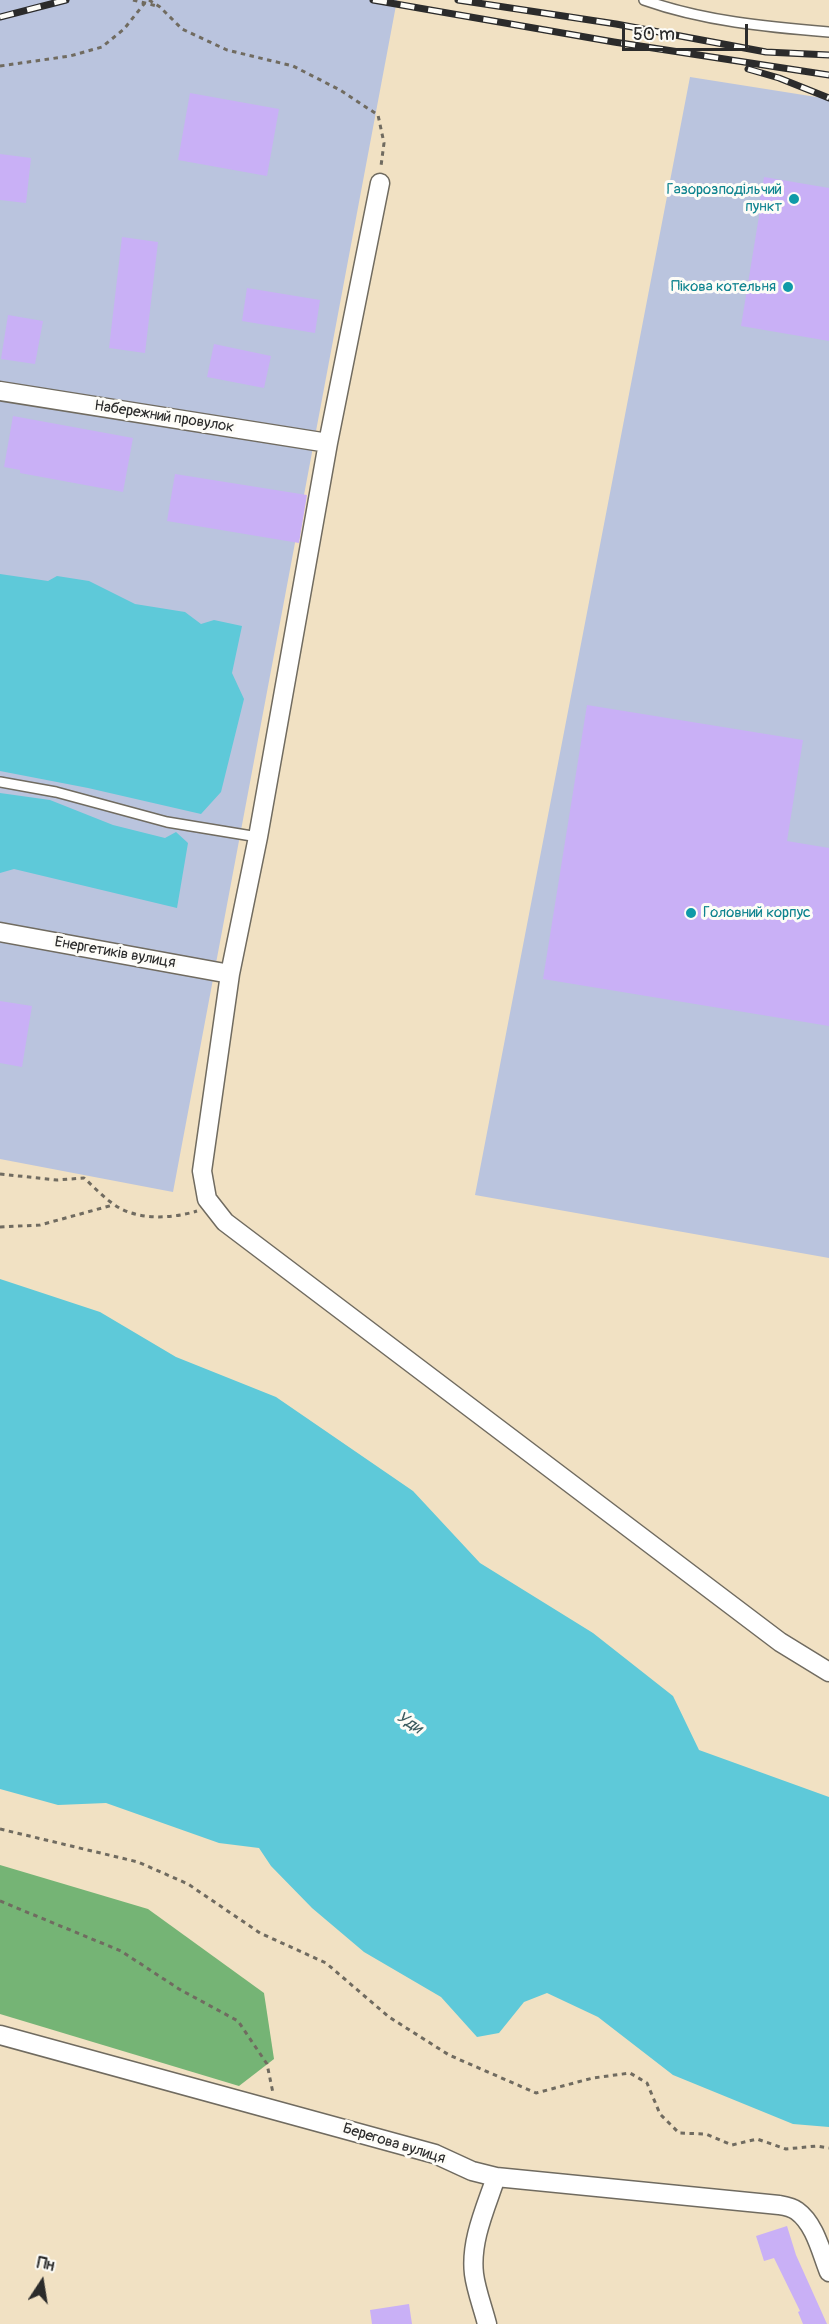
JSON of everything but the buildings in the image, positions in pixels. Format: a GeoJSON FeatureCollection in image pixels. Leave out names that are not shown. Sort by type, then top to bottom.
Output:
{"type":"FeatureCollection","features":[{"type":"Feature","properties":{"kind":"street"},"geometry":{"type":"LineString","coordinates":[[380,183],[328,443],[258,837],[230,974],[202,1171],[207,1199],[225,1222],[440,1386],[780,1642],[829,1672]]}},
{"type":"Feature","properties":{"kind":"street","name":"Набережний провулок"},"geometry":{"type":"LineString","coordinates":[[0,391],[328,443]]}},
{"type":"Feature","properties":{"kind":"street","name":"Енергетиків вулиця"},"geometry":{"type":"LineString","coordinates":[[0,932],[230,974]]}},
{"type":"Feature","properties":{"kind":"street","name":"Берегова вулиця"},"geometry":{"type":"LineString","coordinates":[[0,2035],[435,2154],[472,2171],[496,2177],[779,2205],[795,2209],[806,2219],[829,2272]]}},
{"type":"Feature","properties":{"kind":"street"},"geometry":{"type":"LineString","coordinates":[[488,2324],[474,2275],[473,2259],[477,2235],[496,2177]]}},
{"type":"Feature","properties":{"kind":"lane"},"geometry":{"type":"LineString","coordinates":[[644,0],[704,16],[772,27],[829,32]]}},
{"type":"Feature","properties":{"kind":"lane"},"geometry":{"type":"LineString","coordinates":[[0,782],[56,792],[167,822],[258,837]]}},
{"type":"Feature","properties":{"kind":"path"},"geometry":{"type":"LineString","coordinates":[[133,0],[160,7]]}},
{"type":"Feature","properties":{"kind":"path"},"geometry":{"type":"LineString","coordinates":[[149,0],[160,7],[182,29],[227,50],[293,66],[340,90],[378,115],[384,142],[380,183]]}},
{"type":"Feature","properties":{"kind":"path"},"geometry":{"type":"LineString","coordinates":[[0,66],[70,56],[102,47],[124,29],[144,2]]}},
{"type":"Feature","properties":{"kind":"path"},"geometry":{"type":"LineString","coordinates":[[0,1174],[57,1180],[84,1178],[113,1205],[131,1214],[162,1217],[187,1214],[213,1207]]}},
{"type":"Feature","properties":{"kind":"path"},"geometry":{"type":"LineString","coordinates":[[0,1227],[40,1225],[113,1205]]}},
{"type":"Feature","properties":{"kind":"path"},"geometry":{"type":"LineString","coordinates":[[0,1829],[138,1862],[188,1884],[260,1933],[326,1963],[389,2017],[449,2055],[536,2093],[593,2078],[630,2073],[647,2083],[660,2114],[678,2133],[706,2134],[732,2145],[757,2139],[786,2149],[817,2146],[829,2148]]}},
{"type":"Feature","properties":{"kind":"path"},"geometry":{"type":"LineString","coordinates":[[0,1901],[121,1951],[179,1989],[238,2021],[267,2064],[277,2111]]}},
{"type":"Feature","properties":{"kind":"shaded area"},"geometry":{"type":"Polygon","coordinates":[[[0,0],[397,0],[173,1192],[0,1159],[0,0]]]}},
{"type":"Feature","properties":{"kind":"shaded area"},"geometry":{"type":"Polygon","coordinates":[[[690,77],[829,99],[829,1258],[475,1195],[690,77]]]}},
{"type":"Feature","properties":{"kind":"green space"},"geometry":{"type":"Polygon","coordinates":[[[0,1865],[148,1909],[264,1993],[274,2059],[239,2086],[0,2014],[0,1865]]]}},
{"type":"Feature","properties":{"kind":"water"},"geometry":{"type":"Polygon","coordinates":[[[0,574],[48,581],[57,576],[89,581],[135,604],[185,612],[201,624],[214,620],[242,626],[232,673],[244,699],[221,792],[201,814],[0,771],[0,574]]]}},
{"type":"Feature","properties":{"kind":"water"},"geometry":{"type":"Polygon","coordinates":[[[0,793],[50,800],[113,825],[165,838],[176,832],[188,843],[177,908],[14,869],[0,873],[0,793]]]}},
{"type":"Feature","properties":{"kind":"water","name":"Уди"},"geometry":{"type":"Polygon","coordinates":[[[0,1279],[100,1312],[176,1357],[276,1397],[413,1491],[480,1563],[593,1633],[673,1696],[699,1750],[829,1797],[829,2127],[793,2124],[673,2075],[598,2017],[547,1993],[524,2002],[499,2033],[477,2037],[441,1997],[364,1952],[312,1908],[271,1866],[259,1848],[219,1843],[106,1803],[58,1805],[0,1789],[0,1279]]]}},
{"type":"Feature","properties":{"kind":"railway"},"geometry":{"type":"LineString","coordinates":[[0,17],[66,0]]}},
{"type":"Feature","properties":{"kind":"railway"},"geometry":{"type":"LineString","coordinates":[[373,0],[614,42],[829,75]]}},
{"type":"Feature","properties":{"kind":"railway"},"geometry":{"type":"LineString","coordinates":[[458,0],[616,24],[766,52],[829,55]]}},
{"type":"Feature","properties":{"kind":"railway"},"geometry":{"type":"LineString","coordinates":[[748,69],[779,78],[829,98]]}},
{"type":"Feature","properties":{"kind":"place","name":"Газорозподільчий пункт"},"geometry":{"type":"Point","coordinates":[794,199]}},
{"type":"Feature","properties":{"kind":"place","name":"Пікова котельня"},"geometry":{"type":"Point","coordinates":[788,287]}},
{"type":"Feature","properties":{"kind":"place","name":"Головний корпус"},"geometry":{"type":"Point","coordinates":[691,913]}}]}
